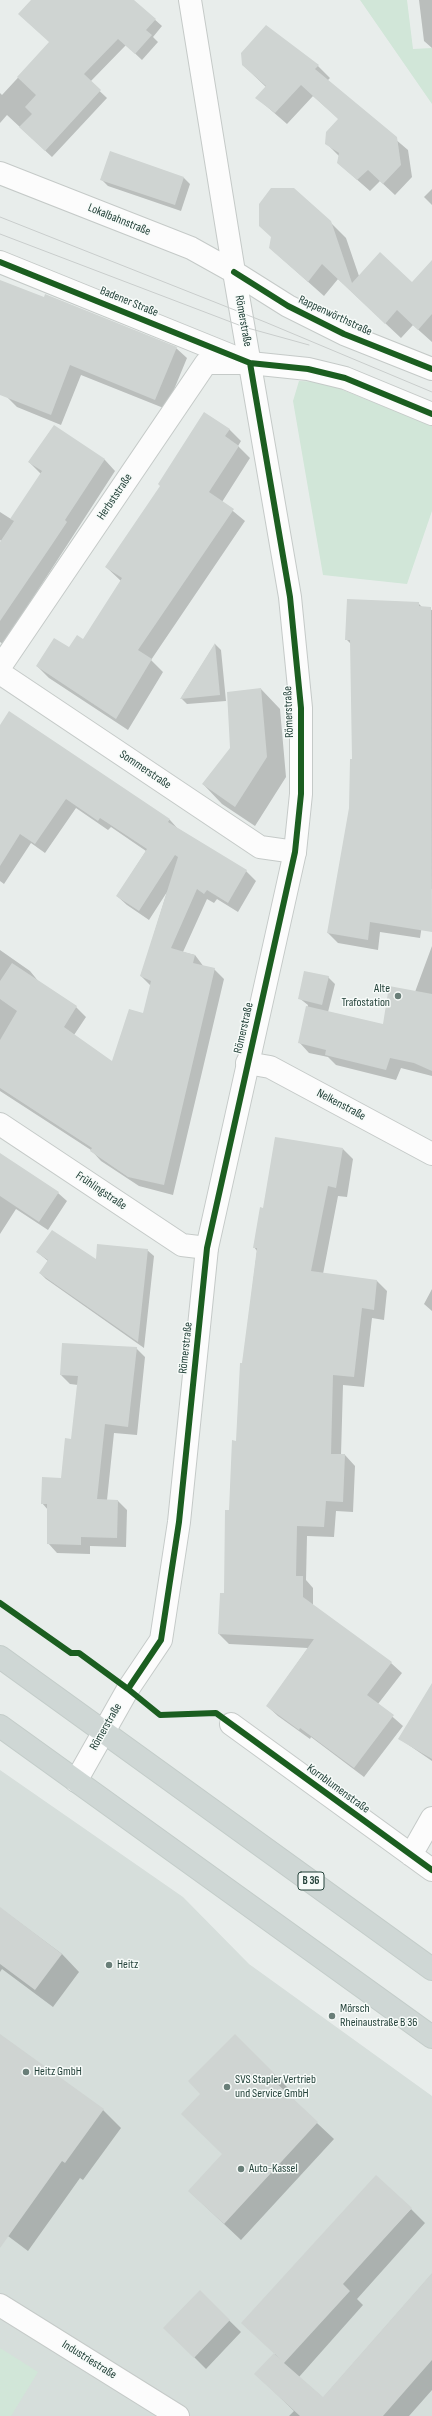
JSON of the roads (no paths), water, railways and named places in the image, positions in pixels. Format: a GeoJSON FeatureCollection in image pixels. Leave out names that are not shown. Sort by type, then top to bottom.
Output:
{"type":"FeatureCollection","features":[{"type":"Feature","properties":{"kind":"main road","name":"B 36"},"geometry":{"type":"LineString","coordinates":[[0,1656],[432,1969]]}},
{"type":"Feature","properties":{"kind":"main road"},"geometry":{"type":"LineString","coordinates":[[0,1726],[432,2036]]}},
{"type":"Feature","properties":{"kind":"street","name":"Römerstraße"},"geometry":{"type":"LineString","coordinates":[[76,1781],[104,1730],[161,1640],[179,1522],[207,1248],[295,852],[300,794],[301,708],[290,597],[234,272],[190,0]]}},
{"type":"Feature","properties":{"kind":"street","name":"Lokalbahnstraße"},"geometry":{"type":"LineString","coordinates":[[0,172],[191,248],[234,272]]}},
{"type":"Feature","properties":{"kind":"street","name":"Badener Straße"},"geometry":{"type":"LineString","coordinates":[[0,262],[250,363]]}},
{"type":"Feature","properties":{"kind":"street","name":"Rappenwörthstraße"},"geometry":{"type":"LineString","coordinates":[[234,272],[288,306],[344,334],[430,364]]}},
{"type":"Feature","properties":{"kind":"street","name":"Herbststraße"},"geometry":{"type":"LineString","coordinates":[[0,666],[206,363],[250,363]]}},
{"type":"Feature","properties":{"kind":"street"},"geometry":{"type":"LineString","coordinates":[[250,363],[308,369],[345,378],[432,414]]}},
{"type":"Feature","properties":{"kind":"street","name":"Sommerstraße"},"geometry":{"type":"LineString","coordinates":[[0,673],[260,846],[295,852]]}},
{"type":"Feature","properties":{"kind":"street","name":"Nelkenstraße"},"geometry":{"type":"LineString","coordinates":[[247,1063],[270,1067],[432,1154]]}},
{"type":"Feature","properties":{"kind":"street","name":"Frühlingstraße"},"geometry":{"type":"LineString","coordinates":[[0,1124],[182,1245],[207,1248]]}},
{"type":"Feature","properties":{"kind":"street","name":"Kornblumenstraße"},"geometry":{"type":"LineString","coordinates":[[231,1724],[432,1870]]}},
{"type":"Feature","properties":{"kind":"street"},"geometry":{"type":"LineString","coordinates":[[411,1855],[432,1818]]}},
{"type":"Feature","properties":{"kind":"street","name":"Industriestraße"},"geometry":{"type":"LineString","coordinates":[[0,2305],[178,2416]]}},
{"type":"Feature","properties":{"kind":"tram line"},"geometry":{"type":"LineString","coordinates":[[0,217],[265,322],[432,392]]}},
{"type":"Feature","properties":{"kind":"tram line"},"geometry":{"type":"LineString","coordinates":[[0,234],[244,327],[309,345]]}},
{"type":"Feature","properties":{"kind":"place","name":"Alte Trafostation"},"geometry":{"type":"Point","coordinates":[398,996]}},
{"type":"Feature","properties":{"kind":"place","name":"Heitz"},"geometry":{"type":"Point","coordinates":[109,1965]}},
{"type":"Feature","properties":{"kind":"place","name":"Mörsch Rheinaustraße B 36"},"geometry":{"type":"Point","coordinates":[332,2016]}},
{"type":"Feature","properties":{"kind":"place","name":"Heitz GmbH"},"geometry":{"type":"Point","coordinates":[26,2072]}},
{"type":"Feature","properties":{"kind":"place","name":"SVS Stapler Vertrieb und Service GmbH"},"geometry":{"type":"Point","coordinates":[227,2087]}},
{"type":"Feature","properties":{"kind":"place","name":"Auto-Kassel"},"geometry":{"type":"Point","coordinates":[241,2169]}}]}
